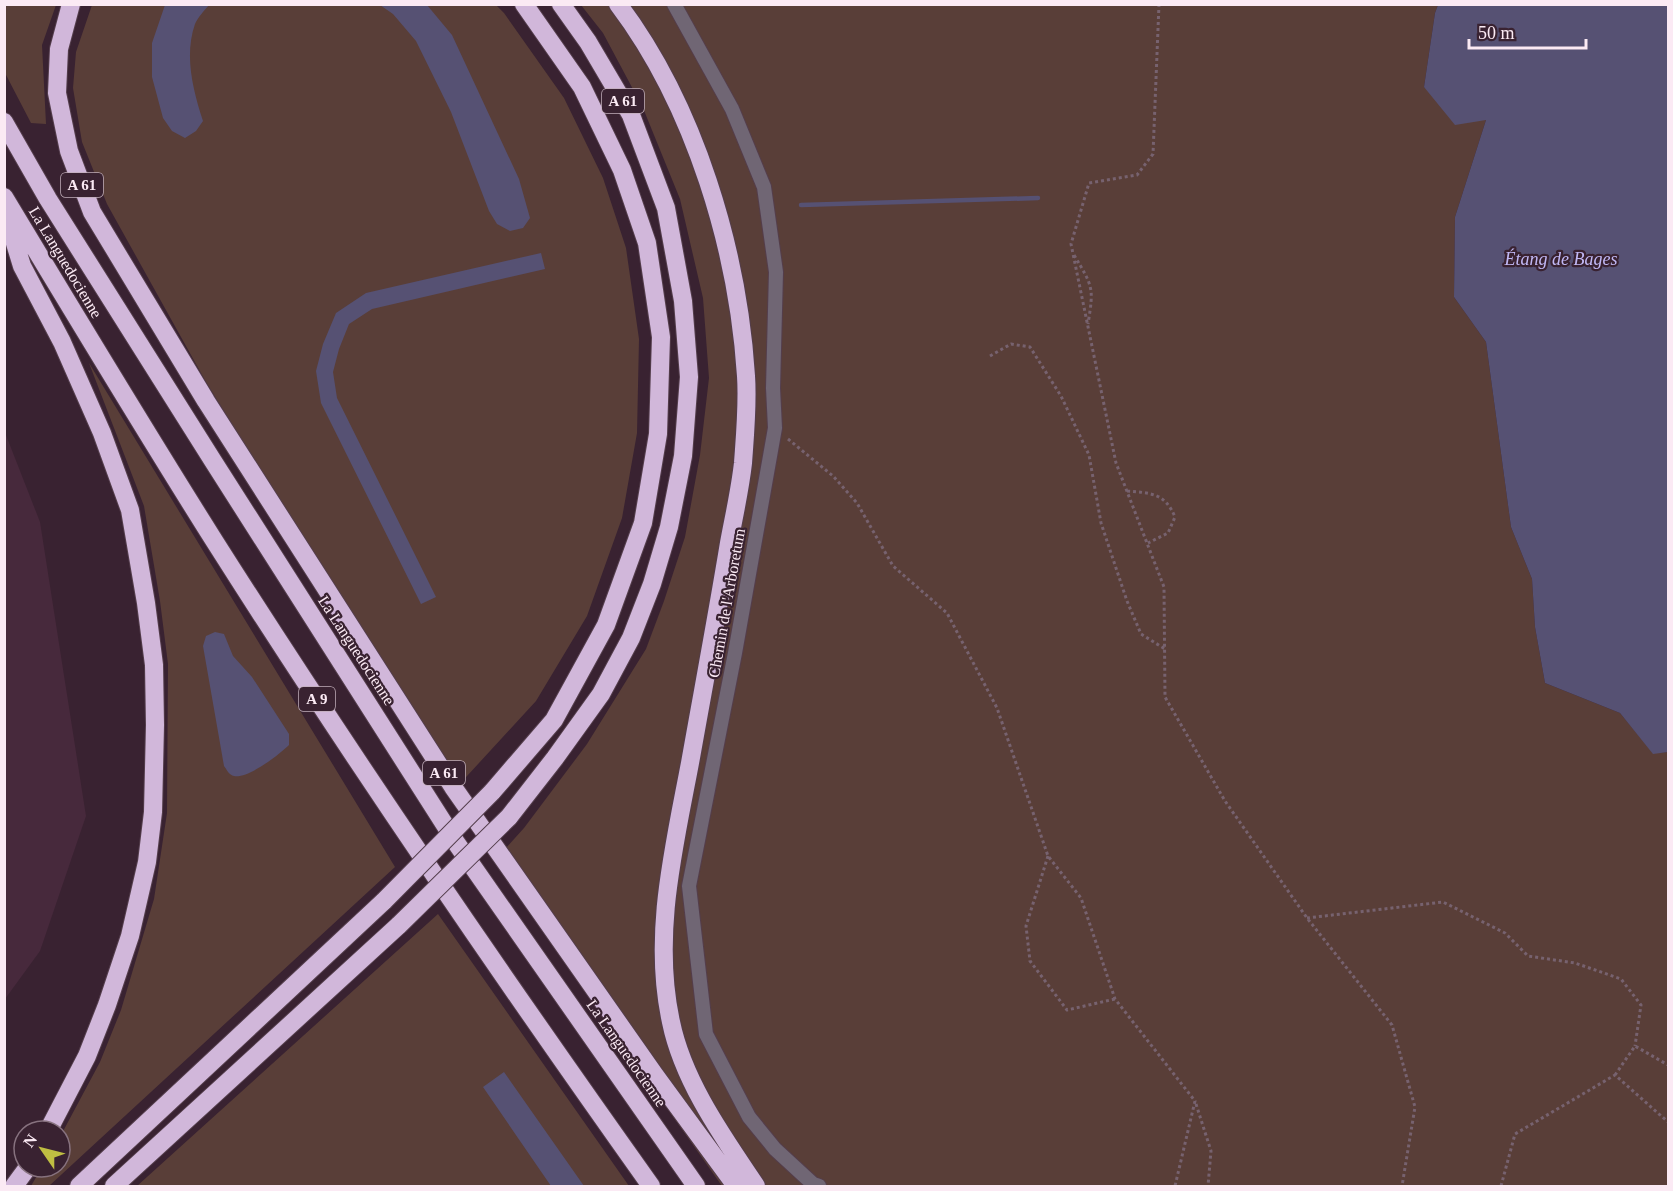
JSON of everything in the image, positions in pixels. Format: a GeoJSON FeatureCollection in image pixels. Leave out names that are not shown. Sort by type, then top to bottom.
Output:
{"type":"FeatureCollection","features":[{"type":"Feature","properties":{"kind":"highway","name":"A 61"},"geometry":{"type":"LineString","coordinates":[[71,4],[59,49],[57,93],[69,151],[92,212],[206,401],[453,787],[735,1186]]}},
{"type":"Feature","properties":{"kind":"highway","name":"A 61"},"geometry":{"type":"LineString","coordinates":[[79,1186],[384,901],[492,792],[554,720],[606,625],[643,523],[658,434],[661,337],[647,243],[622,170],[582,87],[524,4]]}},
{"type":"Feature","properties":{"kind":"highway","name":"A 61"},"geometry":{"type":"LineString","coordinates":[[114,1186],[399,925],[509,817],[601,694],[631,638],[652,584],[669,527],[683,456],[689,377],[683,301],[666,208],[631,116],[588,42],[561,4]]}},
{"type":"Feature","properties":{"kind":"highway"},"geometry":{"type":"LineString","coordinates":[[618,4],[673,94],[711,189],[736,292],[746,378],[742,465],[717,624],[667,890],[663,966],[671,1024],[690,1078],[714,1123],[756,1186]]}},
{"type":"Feature","properties":{"kind":"highway","name":"La Languedocienne"},"geometry":{"type":"LineString","coordinates":[[4,122],[48,198],[213,461],[457,844],[696,1186]]}},
{"type":"Feature","properties":{"kind":"highway","name":"La Languedocienne"},"geometry":{"type":"LineString","coordinates":[[4,197],[184,492],[395,818],[541,1032],[651,1186]]}},
{"type":"Feature","properties":{"kind":"highway"},"geometry":{"type":"LineString","coordinates":[[4,210],[22,266],[62,342],[102,433],[130,510],[154,665],[153,812],[147,862],[130,936],[107,1005],[82,1066],[54,1119]]}},
{"type":"Feature","properties":{"kind":"street","name":"Chemin de l'Arboretum"},"geometry":{"type":"LineString","coordinates":[[674,4],[732,109],[764,187],[776,272],[773,388],[775,428],[735,653],[689,886],[706,1034],[749,1117],[775,1149],[813,1184],[819,1186]]}},
{"type":"Feature","properties":{"kind":"path"},"geometry":{"type":"LineString","coordinates":[[1159,4],[1153,154],[1137,175],[1089,183],[1071,244],[1072,253],[1116,463],[1164,586],[1165,696],[1225,801],[1307,918],[1392,1025],[1415,1107],[1402,1186]]}},
{"type":"Feature","properties":{"kind":"path"},"geometry":{"type":"LineString","coordinates":[[1072,253],[1090,282],[1093,296],[1088,326]]}},
{"type":"Feature","properties":{"kind":"path"},"geometry":{"type":"LineString","coordinates":[[990,356],[1011,344],[1030,347],[1061,396],[1089,454],[1101,523],[1127,601],[1141,634],[1165,649]]}},
{"type":"Feature","properties":{"kind":"path"},"geometry":{"type":"LineString","coordinates":[[775,428],[833,477],[857,503],[893,566],[947,613],[997,708],[1048,856],[1081,898],[1115,999],[1195,1101],[1211,1151],[1208,1186]]}},
{"type":"Feature","properties":{"kind":"path"},"geometry":{"type":"LineString","coordinates":[[1127,491],[1155,494],[1170,506],[1175,517],[1168,533],[1147,543]]}},
{"type":"Feature","properties":{"kind":"path"},"geometry":{"type":"LineString","coordinates":[[1048,856],[1026,926],[1030,961],[1067,1010],[1115,999]]}},
{"type":"Feature","properties":{"kind":"path"},"geometry":{"type":"LineString","coordinates":[[1307,918],[1443,902],[1505,933],[1528,956],[1575,963],[1621,979],[1641,1005],[1635,1046],[1615,1076],[1515,1134],[1502,1186]]}},
{"type":"Feature","properties":{"kind":"path"},"geometry":{"type":"LineString","coordinates":[[1635,1046],[1668,1065]]}},
{"type":"Feature","properties":{"kind":"path"},"geometry":{"type":"LineString","coordinates":[[1615,1076],[1668,1122]]}},
{"type":"Feature","properties":{"kind":"path"},"geometry":{"type":"LineString","coordinates":[[1175,1186],[1195,1101]]}},
{"type":"Feature","properties":{"kind":"shaded area"},"geometry":{"type":"Polygon","coordinates":[[[495,4],[504,13],[564,98],[603,178],[626,248],[639,339],[637,433],[622,518],[587,616],[536,701],[456,788],[206,382],[107,204],[82,142],[73,88],[76,52],[92,5],[495,4]]]}},
{"type":"Feature","properties":{"kind":"shaded area"},"geometry":{"type":"Polygon","coordinates":[[[4,5],[56,5],[42,45],[46,124],[31,123],[5,73],[4,5]]]}},
{"type":"Feature","properties":{"kind":"shaded area"},"geometry":{"type":"Polygon","coordinates":[[[581,5],[1438,5],[1424,87],[1486,120],[1455,217],[1454,297],[1486,342],[1511,527],[1532,579],[1535,627],[1545,683],[1620,713],[1653,753],[1668,752],[1668,1186],[722,1186],[585,992],[497,858],[524,828],[587,744],[646,649],[685,537],[700,455],[709,378],[703,298],[680,199],[643,108],[603,33],[581,5]]]}},
{"type":"Feature","properties":{"kind":"shaded area"},"geometry":{"type":"Polygon","coordinates":[[[89,363],[395,867],[72,1165],[72,1119],[70,1119],[100,1062],[121,1010],[154,899],[167,813],[168,664],[144,506],[89,363]]]}},
{"type":"Feature","properties":{"kind":"shaded area"},"geometry":{"type":"Polygon","coordinates":[[[4,430],[40,522],[86,816],[40,951],[5,999],[4,430]]]}},
{"type":"Feature","properties":{"kind":"shaded area"},"geometry":{"type":"Polygon","coordinates":[[[438,914],[629,1186],[137,1186],[438,914]]]}},
{"type":"Feature","properties":{"kind":"shaded area"},"geometry":{"type":"Polygon","coordinates":[[[35,1179],[57,1179],[49,1186],[31,1186],[35,1179]]]}},
{"type":"Feature","properties":{"kind":"water"},"geometry":{"type":"Polygon","coordinates":[[[165,5],[209,5],[195,24],[190,48],[193,85],[203,121],[196,131],[185,138],[172,131],[163,118],[152,77],[152,43],[165,5]]]}},
{"type":"Feature","properties":{"kind":"water"},"geometry":{"type":"Polygon","coordinates":[[[380,5],[427,5],[452,35],[519,179],[530,218],[523,228],[510,231],[497,224],[489,211],[451,112],[416,41],[393,14],[380,5]]]}},
{"type":"Feature","properties":{"kind":"water","name":"Étang de Bages"},"geometry":{"type":"Polygon","coordinates":[[[1438,5],[1668,5],[1668,752],[1653,754],[1620,713],[1545,683],[1535,627],[1532,579],[1511,527],[1486,342],[1454,297],[1455,217],[1486,120],[1455,125],[1424,87],[1438,5]]]}},
{"type":"Feature","properties":{"kind":"water"},"geometry":{"type":"Polygon","coordinates":[[[541,253],[545,269],[372,309],[349,324],[339,349],[333,372],[337,398],[436,597],[421,604],[321,403],[316,371],[323,344],[336,313],[366,293],[541,253]]]}},
{"type":"Feature","properties":{"kind":"water"},"geometry":{"type":"Polygon","coordinates":[[[215,632],[224,634],[233,656],[252,677],[289,734],[289,745],[285,749],[263,765],[240,776],[231,775],[224,766],[203,646],[206,636],[215,632]]]}},
{"type":"Feature","properties":{"kind":"water"},"geometry":{"type":"Polygon","coordinates":[[[504,1072],[584,1186],[551,1186],[483,1087],[504,1072]]]}},
{"type":"Feature","properties":{"kind":"waterway"},"geometry":{"type":"LineString","coordinates":[[801,205],[1038,198]]}}]}
